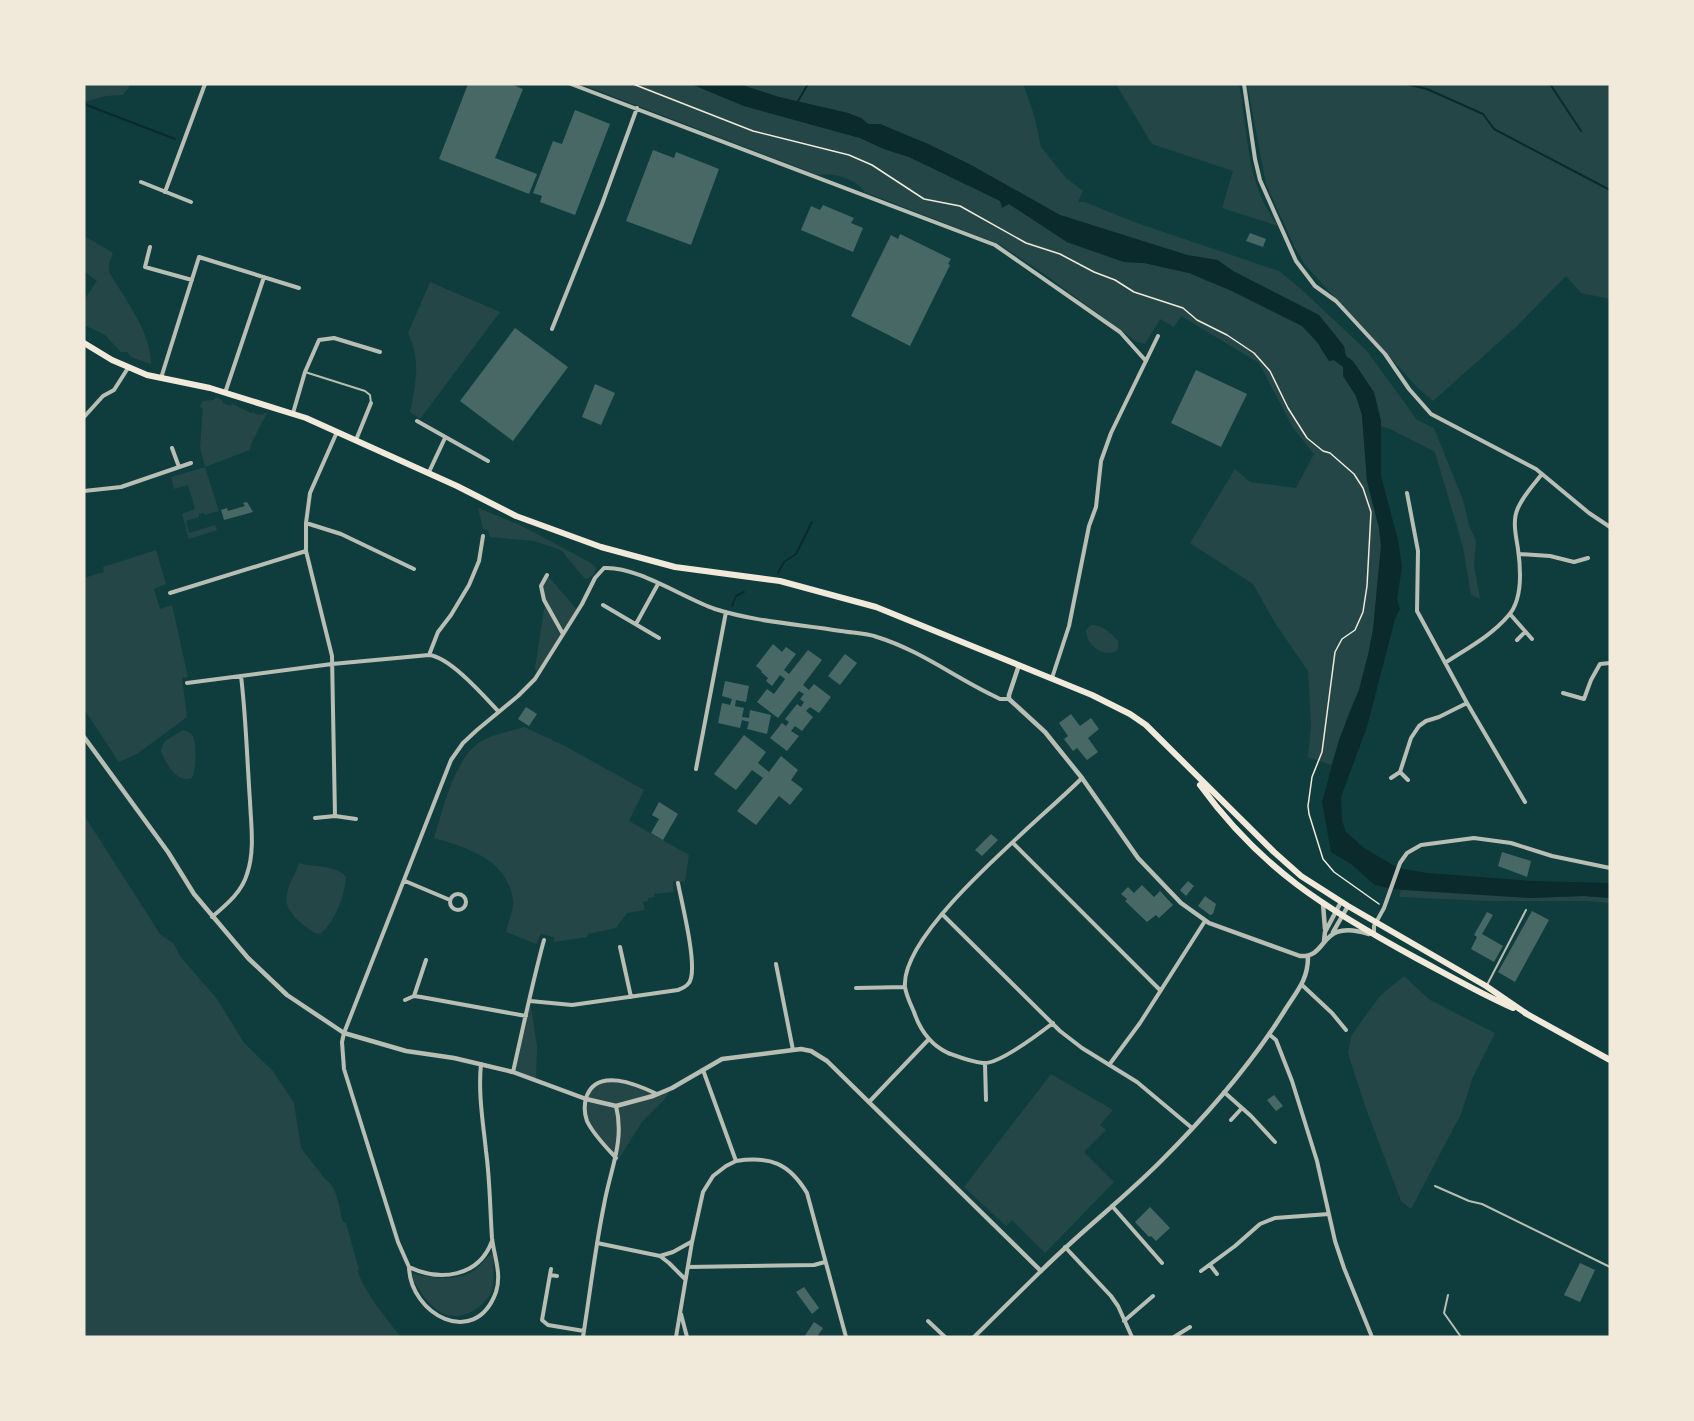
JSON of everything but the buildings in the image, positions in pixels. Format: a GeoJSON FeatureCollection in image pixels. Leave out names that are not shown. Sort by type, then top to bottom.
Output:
{"type":"FeatureCollection","features":[{"type":"Feature","properties":{"kind":"main road"},"geometry":{"type":"LineString","coordinates":[[84,343],[128,368],[161,379],[225,393],[293,413],[429,472],[516,516],[602,548],[675,567],[780,581],[876,607],[1100,698],[1138,719],[1156,733],[1283,861],[1308,881],[1486,986],[1527,1014]]}},
{"type":"Feature","properties":{"kind":"main road"},"geometry":{"type":"LineString","coordinates":[[1188,767],[1220,812],[1250,844],[1293,882],[1323,904],[1374,935],[1482,994],[1527,1014],[1610,1060]]}},
{"type":"Feature","properties":{"kind":"street"},"geometry":{"type":"LineString","coordinates":[[165,192],[205,84]]}},
{"type":"Feature","properties":{"kind":"street"},"geometry":{"type":"LineString","coordinates":[[571,84],[995,245],[1120,332],[1146,361]]}},
{"type":"Feature","properties":{"kind":"street"},"geometry":{"type":"LineString","coordinates":[[1244,84],[1260,180],[1296,261],[1315,286],[1336,301],[1385,354],[1409,389],[1431,414],[1513,455],[1542,474],[1589,513],[1610,527]]}},
{"type":"Feature","properties":{"kind":"street"},"geometry":{"type":"LineString","coordinates":[[552,328],[602,204],[637,108]]}},
{"type":"Feature","properties":{"kind":"street"},"geometry":{"type":"LineString","coordinates":[[141,182],[191,202]]}},
{"type":"Feature","properties":{"kind":"street"},"geometry":{"type":"LineString","coordinates":[[150,247],[145,267],[192,280]]}},
{"type":"Feature","properties":{"kind":"street"},"geometry":{"type":"LineString","coordinates":[[161,379],[199,256],[299,288]]}},
{"type":"Feature","properties":{"kind":"street"},"geometry":{"type":"LineString","coordinates":[[225,393],[264,277]]}},
{"type":"Feature","properties":{"kind":"street"},"geometry":{"type":"LineString","coordinates":[[1052,678],[1069,626],[1089,526],[1096,507],[1101,461],[1111,433],[1158,336]]}},
{"type":"Feature","properties":{"kind":"street"},"geometry":{"type":"LineString","coordinates":[[293,413],[305,372],[319,340],[327,337],[340,339],[380,352]]}},
{"type":"Feature","properties":{"kind":"street"},"geometry":{"type":"LineString","coordinates":[[84,417],[103,396],[114,390],[128,368]]}},
{"type":"Feature","properties":{"kind":"street"},"geometry":{"type":"LineString","coordinates":[[356,440],[371,403]]}},
{"type":"Feature","properties":{"kind":"street"},"geometry":{"type":"LineString","coordinates":[[417,421],[488,461]]}},
{"type":"Feature","properties":{"kind":"street"},"geometry":{"type":"LineString","coordinates":[[335,816],[331,647],[306,551],[306,523],[310,493],[337,432]]}},
{"type":"Feature","properties":{"kind":"street"},"geometry":{"type":"LineString","coordinates":[[429,472],[445,438]]}},
{"type":"Feature","properties":{"kind":"street"},"geometry":{"type":"LineString","coordinates":[[172,448],[179,467]]}},
{"type":"Feature","properties":{"kind":"street"},"geometry":{"type":"LineString","coordinates":[[84,491],[121,487],[191,463]]}},
{"type":"Feature","properties":{"kind":"street"},"geometry":{"type":"LineString","coordinates":[[1445,663],[1491,632],[1510,614],[1515,605],[1520,586],[1515,527],[1517,508],[1542,474]]}},
{"type":"Feature","properties":{"kind":"street"},"geometry":{"type":"LineString","coordinates":[[1407,494],[1418,551],[1417,611],[1467,704],[1525,802]]}},
{"type":"Feature","properties":{"kind":"street"},"geometry":{"type":"LineString","coordinates":[[306,523],[341,534],[414,570]]}},
{"type":"Feature","properties":{"kind":"street"},"geometry":{"type":"LineString","coordinates":[[429,655],[438,632],[452,615],[469,585],[479,561],[483,536]]}},
{"type":"Feature","properties":{"kind":"street"},"geometry":{"type":"LineString","coordinates":[[170,593],[306,551]]}},
{"type":"Feature","properties":{"kind":"street"},"geometry":{"type":"LineString","coordinates":[[1519,554],[1550,556],[1574,562],[1588,558]]}},
{"type":"Feature","properties":{"kind":"street"},"geometry":{"type":"LineString","coordinates":[[481,1064],[479,1089],[487,1152],[492,1240],[498,1269],[496,1291],[480,1315],[466,1322],[453,1323],[438,1317],[424,1304],[413,1288],[408,1266],[398,1242],[344,1069],[342,1049],[344,1033],[451,760],[463,743],[518,696],[535,678],[582,604],[595,578],[604,568],[613,567],[726,612],[764,621],[876,636],[934,661],[987,693],[1000,699],[1009,699],[1038,725],[1082,778],[1138,858],[1181,903],[1205,921],[1296,955],[1308,957],[1316,952],[1332,934],[1348,906]]}},
{"type":"Feature","properties":{"kind":"street"},"geometry":{"type":"LineString","coordinates":[[547,574],[541,586],[544,600],[563,634]]}},
{"type":"Feature","properties":{"kind":"street"},"geometry":{"type":"LineString","coordinates":[[636,624],[658,584]]}},
{"type":"Feature","properties":{"kind":"street"},"geometry":{"type":"LineString","coordinates":[[603,605],[658,638]]}},
{"type":"Feature","properties":{"kind":"street"},"geometry":{"type":"LineString","coordinates":[[696,769],[726,612]]}},
{"type":"Feature","properties":{"kind":"street"},"geometry":{"type":"LineString","coordinates":[[1510,614],[1532,639]]}},
{"type":"Feature","properties":{"kind":"street"},"geometry":{"type":"LineString","coordinates":[[1517,640],[1526,632]]}},
{"type":"Feature","properties":{"kind":"street"},"geometry":{"type":"LineString","coordinates":[[187,684],[332,664],[429,655],[435,656],[458,672],[498,711]]}},
{"type":"Feature","properties":{"kind":"street"},"geometry":{"type":"LineString","coordinates":[[1563,693],[1584,699],[1600,664],[1610,663]]}},
{"type":"Feature","properties":{"kind":"street"},"geometry":{"type":"LineString","coordinates":[[1009,699],[1019,665]]}},
{"type":"Feature","properties":{"kind":"street"},"geometry":{"type":"LineString","coordinates":[[212,917],[235,895],[247,877],[249,865],[251,824],[246,719],[241,676]]}},
{"type":"Feature","properties":{"kind":"street"},"geometry":{"type":"LineString","coordinates":[[1391,778],[1400,772],[1411,738],[1419,726],[1467,704]]}},
{"type":"Feature","properties":{"kind":"street"},"geometry":{"type":"LineString","coordinates":[[84,737],[212,917],[267,979],[344,1033],[405,1051],[454,1058],[513,1072],[586,1098],[616,1106],[672,1088],[722,1059],[794,1050],[811,1051],[827,1061],[1041,1271]]}},
{"type":"Feature","properties":{"kind":"street"},"geometry":{"type":"LineString","coordinates":[[1400,772],[1408,780]]}},
{"type":"Feature","properties":{"kind":"street"},"geometry":{"type":"LineString","coordinates":[[1053,1023],[1001,1058],[985,1064],[963,1059],[941,1050],[929,1040],[916,1017],[905,987],[912,958],[942,914],[981,871],[1082,778]]}},
{"type":"Feature","properties":{"kind":"street"},"geometry":{"type":"LineString","coordinates":[[315,818],[335,816],[356,819]]}},
{"type":"Feature","properties":{"kind":"street"},"geometry":{"type":"LineString","coordinates":[[1332,934],[1350,929],[1374,935],[1376,921],[1392,889],[1398,868],[1407,853],[1417,846],[1474,838],[1511,843],[1552,856],[1610,868]]}},
{"type":"Feature","properties":{"kind":"street"},"geometry":{"type":"LineString","coordinates":[[1013,843],[1160,990]]}},
{"type":"Feature","properties":{"kind":"street"},"geometry":{"type":"LineString","coordinates":[[405,881],[450,900]]}},
{"type":"Feature","properties":{"kind":"street"},"geometry":{"type":"LineString","coordinates":[[530,1001],[572,1005],[678,990],[686,986],[692,977],[692,961],[678,883]]}},
{"type":"Feature","properties":{"kind":"street"},"geometry":{"type":"LineString","coordinates":[[460,895],[466,900],[465,906],[462,910],[456,911],[450,905],[450,900],[453,896],[460,895]]}},
{"type":"Feature","properties":{"kind":"street"},"geometry":{"type":"LineString","coordinates":[[1325,932],[1341,902]]}},
{"type":"Feature","properties":{"kind":"street"},"geometry":{"type":"LineString","coordinates":[[1323,904],[1324,941]]}},
{"type":"Feature","properties":{"kind":"street"},"geometry":{"type":"LineString","coordinates":[[942,914],[1053,1023],[1082,1048],[1154,1095],[1192,1128]]}},
{"type":"Feature","properties":{"kind":"street"},"geometry":{"type":"LineString","coordinates":[[1109,1065],[1140,1023],[1205,921]]}},
{"type":"Feature","properties":{"kind":"street"},"geometry":{"type":"LineString","coordinates":[[513,1072],[530,1001],[533,978],[544,940]]}},
{"type":"Feature","properties":{"kind":"street"},"geometry":{"type":"LineString","coordinates":[[620,947],[632,997]]}},
{"type":"Feature","properties":{"kind":"street"},"geometry":{"type":"LineString","coordinates":[[974,1337],[1065,1247],[1159,1163],[1192,1128],[1270,1035],[1302,985],[1309,969],[1308,957]]}},
{"type":"Feature","properties":{"kind":"street"},"geometry":{"type":"LineString","coordinates":[[414,996],[426,960]]}},
{"type":"Feature","properties":{"kind":"street"},"geometry":{"type":"LineString","coordinates":[[776,964],[794,1050]]}},
{"type":"Feature","properties":{"kind":"street"},"geometry":{"type":"LineString","coordinates":[[1302,985],[1332,1013],[1346,1030]]}},
{"type":"Feature","properties":{"kind":"street"},"geometry":{"type":"LineString","coordinates":[[856,988],[905,987]]}},
{"type":"Feature","properties":{"kind":"street"},"geometry":{"type":"LineString","coordinates":[[405,1000],[414,996],[526,1016]]}},
{"type":"Feature","properties":{"kind":"street"},"geometry":{"type":"LineString","coordinates":[[1270,1035],[1276,1040],[1292,1081],[1317,1161],[1335,1240],[1372,1337]]}},
{"type":"Feature","properties":{"kind":"street"},"geometry":{"type":"LineString","coordinates":[[869,1102],[929,1040]]}},
{"type":"Feature","properties":{"kind":"street"},"geometry":{"type":"LineString","coordinates":[[985,1064],[986,1100]]}},
{"type":"Feature","properties":{"kind":"street"},"geometry":{"type":"LineString","coordinates":[[703,1069],[736,1161]]}},
{"type":"Feature","properties":{"kind":"street"},"geometry":{"type":"LineString","coordinates":[[616,1158],[592,1131],[586,1119],[584,1111],[589,1092],[597,1085],[615,1080],[630,1082],[657,1094]]}},
{"type":"Feature","properties":{"kind":"street"},"geometry":{"type":"LineString","coordinates":[[1223,1092],[1275,1142]]}},
{"type":"Feature","properties":{"kind":"street"},"geometry":{"type":"LineString","coordinates":[[551,1269],[542,1320],[548,1326],[583,1334],[609,1179],[616,1158],[620,1122],[616,1106]]}},
{"type":"Feature","properties":{"kind":"street"},"geometry":{"type":"LineString","coordinates":[[1231,1120],[1242,1108]]}},
{"type":"Feature","properties":{"kind":"street"},"geometry":{"type":"LineString","coordinates":[[676,1337],[703,1192],[713,1176],[726,1166],[736,1161],[754,1158],[772,1161],[787,1168],[800,1181],[807,1193],[846,1337]]}},
{"type":"Feature","properties":{"kind":"street"},"geometry":{"type":"LineString","coordinates":[[1112,1206],[1162,1263]]}},
{"type":"Feature","properties":{"kind":"street"},"geometry":{"type":"LineString","coordinates":[[1201,1271],[1260,1224],[1275,1218],[1329,1214]]}},
{"type":"Feature","properties":{"kind":"street"},"geometry":{"type":"LineString","coordinates":[[408,1266],[448,1276],[463,1272],[483,1257],[492,1240]]}},
{"type":"Feature","properties":{"kind":"street"},"geometry":{"type":"LineString","coordinates":[[660,1256],[692,1242]]}},
{"type":"Feature","properties":{"kind":"street"},"geometry":{"type":"LineString","coordinates":[[597,1243],[660,1256],[685,1280]]}},
{"type":"Feature","properties":{"kind":"street"},"geometry":{"type":"LineString","coordinates":[[1065,1247],[1112,1296],[1132,1337]]}},
{"type":"Feature","properties":{"kind":"street"},"geometry":{"type":"LineString","coordinates":[[688,1267],[825,1263]]}},
{"type":"Feature","properties":{"kind":"street"},"geometry":{"type":"LineString","coordinates":[[1210,1264],[1217,1274]]}},
{"type":"Feature","properties":{"kind":"street"},"geometry":{"type":"LineString","coordinates":[[550,1275],[557,1276]]}},
{"type":"Feature","properties":{"kind":"street"},"geometry":{"type":"LineString","coordinates":[[1124,1321],[1153,1296]]}},
{"type":"Feature","properties":{"kind":"street"},"geometry":{"type":"LineString","coordinates":[[681,1311],[687,1337]]}},
{"type":"Feature","properties":{"kind":"street"},"geometry":{"type":"LineString","coordinates":[[928,1321],[945,1337]]}},
{"type":"Feature","properties":{"kind":"street"},"geometry":{"type":"LineString","coordinates":[[1174,1337],[1190,1327]]}},
{"type":"Feature","properties":{"kind":"lane"},"geometry":{"type":"LineString","coordinates":[[305,372],[365,391],[370,395],[371,403]]}},
{"type":"Feature","properties":{"kind":"lane"},"geometry":{"type":"LineString","coordinates":[[1486,986],[1526,910]]}},
{"type":"Feature","properties":{"kind":"lane"},"geometry":{"type":"LineString","coordinates":[[1435,1186],[1469,1201],[1482,1204],[1610,1267]]}},
{"type":"Feature","properties":{"kind":"lane"},"geometry":{"type":"LineString","coordinates":[[1448,1295],[1444,1313],[1461,1337]]}},
{"type":"Feature","properties":{"kind":"path"},"geometry":{"type":"LineString","coordinates":[[633,84],[753,131],[872,165],[924,199],[960,206],[1026,243],[1060,254],[1115,280],[1134,292],[1184,308],[1197,320],[1254,352],[1270,372],[1288,408],[1307,438],[1330,453],[1354,474],[1363,488],[1371,512],[1367,586],[1363,612],[1355,630],[1342,639],[1335,652],[1322,752],[1312,777],[1308,806],[1323,859],[1334,872],[1384,908]]}},
{"type":"Feature","properties":{"kind":"shaded area"},"geometry":{"type":"Polygon","coordinates":[[[84,84],[131,84],[123,95],[106,96],[84,102],[84,84]]]}},
{"type":"Feature","properties":{"kind":"shaded area"},"geometry":{"type":"Polygon","coordinates":[[[581,84],[691,84],[744,106],[860,138],[909,157],[1009,204],[1067,242],[1124,262],[1144,263],[1189,273],[1232,291],[1302,326],[1317,342],[1329,361],[1334,360],[1344,367],[1344,376],[1356,396],[1362,415],[1367,481],[1379,528],[1381,546],[1373,630],[1368,655],[1359,690],[1331,765],[1308,757],[1311,725],[1308,671],[1275,623],[1253,584],[1190,543],[1235,469],[1250,482],[1296,488],[1314,454],[1293,428],[1259,363],[1181,316],[1174,327],[1160,319],[1145,344],[1137,342],[1001,245],[865,192],[856,183],[844,178],[818,175],[581,84]]]}},
{"type":"Feature","properties":{"kind":"shaded area"},"geometry":{"type":"Polygon","coordinates":[[[691,84],[739,84],[779,97],[848,113],[861,118],[868,124],[880,124],[971,165],[1060,215],[1187,255],[1217,260],[1233,271],[1319,315],[1344,346],[1346,356],[1353,361],[1374,392],[1381,421],[1381,476],[1398,540],[1402,567],[1397,599],[1400,609],[1395,619],[1367,727],[1341,797],[1342,821],[1346,832],[1364,848],[1398,868],[1428,873],[1532,881],[1610,883],[1610,898],[1584,896],[1528,898],[1392,889],[1375,885],[1351,864],[1331,852],[1322,802],[1339,740],[1359,690],[1368,655],[1373,630],[1381,546],[1379,528],[1367,481],[1362,415],[1356,396],[1343,376],[1343,367],[1334,360],[1329,361],[1317,342],[1302,326],[1232,291],[1189,273],[1144,263],[1124,262],[1067,242],[1009,204],[1002,208],[1000,201],[909,157],[860,138],[744,106],[691,84]]]}},
{"type":"Feature","properties":{"kind":"shaded area"},"geometry":{"type":"Polygon","coordinates":[[[739,84],[1023,84],[1034,115],[1041,147],[1065,177],[1083,191],[1078,202],[1085,202],[1134,222],[1279,271],[1367,351],[1417,420],[1434,428],[1463,500],[1469,525],[1476,541],[1474,566],[1480,599],[1471,595],[1463,547],[1435,452],[1381,426],[1381,421],[1346,356],[1319,315],[1233,271],[1218,260],[1187,255],[1060,215],[971,165],[880,124],[868,124],[861,118],[848,113],[779,97],[739,84]]]}},
{"type":"Feature","properties":{"kind":"shaded area"},"geometry":{"type":"Polygon","coordinates":[[[1116,84],[1239,84],[1254,175],[1267,209],[1278,226],[1222,208],[1233,171],[1152,144],[1116,84]]]}},
{"type":"Feature","properties":{"kind":"shaded area"},"geometry":{"type":"Polygon","coordinates":[[[1247,84],[1610,84],[1610,299],[1581,293],[1566,276],[1517,326],[1433,401],[1418,388],[1305,265],[1266,184],[1247,84]]]}},
{"type":"Feature","properties":{"kind":"shaded area"},"geometry":{"type":"Polygon","coordinates":[[[84,236],[113,253],[109,272],[142,328],[150,352],[151,364],[131,357],[127,352],[121,352],[105,335],[84,325],[84,300],[97,281],[84,271],[84,236]]]}},
{"type":"Feature","properties":{"kind":"shaded area"},"geometry":{"type":"Polygon","coordinates":[[[430,282],[500,312],[420,419],[410,412],[416,363],[408,333],[430,282]]]}},
{"type":"Feature","properties":{"kind":"shaded area"},"geometry":{"type":"Polygon","coordinates":[[[216,397],[223,403],[230,406],[232,404],[251,413],[263,415],[267,413],[250,450],[205,467],[200,448],[202,401],[213,400],[216,397]]]}},
{"type":"Feature","properties":{"kind":"shaded area"},"geometry":{"type":"Polygon","coordinates":[[[205,467],[219,511],[205,515],[204,513],[199,514],[199,517],[186,521],[189,533],[215,525],[217,530],[189,539],[182,514],[195,509],[188,485],[174,489],[171,477],[205,467]]]}},
{"type":"Feature","properties":{"kind":"shaded area"},"geometry":{"type":"Polygon","coordinates":[[[478,508],[520,525],[589,562],[596,567],[594,574],[585,579],[561,550],[534,541],[490,537],[488,530],[483,529],[478,508]]]}},
{"type":"Feature","properties":{"kind":"shaded area"},"geometry":{"type":"Polygon","coordinates":[[[156,550],[166,584],[154,589],[160,609],[172,605],[188,677],[182,678],[187,717],[137,754],[119,762],[84,709],[84,578],[104,572],[103,567],[156,550]]]}},
{"type":"Feature","properties":{"kind":"shaded area"},"geometry":{"type":"Polygon","coordinates":[[[547,575],[578,611],[538,674],[535,668],[545,603],[541,586],[547,575]]]}},
{"type":"Feature","properties":{"kind":"shaded area"},"geometry":{"type":"Polygon","coordinates":[[[1091,625],[1103,628],[1112,635],[1118,641],[1118,650],[1107,653],[1092,645],[1086,630],[1091,625]]]}},
{"type":"Feature","properties":{"kind":"shaded area"},"geometry":{"type":"Polygon","coordinates":[[[524,727],[565,746],[644,790],[629,821],[689,855],[685,881],[678,883],[673,881],[673,892],[654,894],[655,897],[648,898],[648,901],[643,902],[645,910],[627,913],[616,928],[588,934],[587,937],[554,942],[554,937],[541,934],[536,944],[506,932],[513,900],[503,874],[484,857],[434,838],[456,772],[471,750],[489,737],[524,727]]]}},
{"type":"Feature","properties":{"kind":"shaded area"},"geometry":{"type":"Polygon","coordinates":[[[183,730],[189,732],[194,738],[195,749],[192,778],[187,779],[181,778],[172,771],[161,750],[165,741],[183,730]]]}},
{"type":"Feature","properties":{"kind":"shaded area"},"geometry":{"type":"Polygon","coordinates":[[[84,815],[160,934],[174,944],[180,956],[217,999],[244,1043],[273,1071],[294,1103],[301,1148],[333,1187],[343,1222],[346,1223],[359,1270],[357,1270],[365,1288],[401,1337],[84,1337],[84,815]]]}},
{"type":"Feature","properties":{"kind":"shaded area"},"geometry":{"type":"Polygon","coordinates":[[[299,863],[331,868],[346,877],[338,908],[330,923],[320,934],[305,926],[292,914],[286,901],[299,863]]]}},
{"type":"Feature","properties":{"kind":"shaded area"},"geometry":{"type":"Polygon","coordinates":[[[1401,890],[1528,898],[1584,896],[1610,898],[1610,903],[1399,897],[1401,890]]]}},
{"type":"Feature","properties":{"kind":"shaded area"},"geometry":{"type":"Polygon","coordinates":[[[1404,976],[1430,1000],[1495,1033],[1473,1077],[1461,1114],[1411,1209],[1401,1201],[1365,1106],[1348,1053],[1351,1036],[1380,996],[1404,976]]]}},
{"type":"Feature","properties":{"kind":"shaded area"},"geometry":{"type":"Polygon","coordinates":[[[530,1001],[537,1046],[536,1079],[513,1072],[530,1001]]]}},
{"type":"Feature","properties":{"kind":"shaded area"},"geometry":{"type":"Polygon","coordinates":[[[1051,1074],[1113,1110],[1100,1125],[1106,1130],[1084,1152],[1114,1182],[1045,1253],[1012,1220],[1006,1226],[964,1187],[1051,1074]]]}},
{"type":"Feature","properties":{"kind":"shaded area"},"geometry":{"type":"Polygon","coordinates":[[[615,1080],[657,1094],[672,1088],[664,1100],[642,1122],[613,1168],[616,1158],[586,1119],[586,1099],[589,1092],[597,1085],[615,1080]]]}},
{"type":"Feature","properties":{"kind":"shaded area"},"geometry":{"type":"Polygon","coordinates":[[[492,1253],[494,1257],[491,1293],[479,1307],[462,1315],[443,1314],[435,1309],[411,1277],[414,1274],[453,1278],[468,1274],[492,1253]]]}},
{"type":"Feature","properties":{"kind":"waterway"},"geometry":{"type":"LineString","coordinates":[[798,101],[808,84]]}},
{"type":"Feature","properties":{"kind":"waterway"},"geometry":{"type":"LineString","coordinates":[[1406,84],[1427,89],[1483,114],[1494,129],[1610,190]]}},
{"type":"Feature","properties":{"kind":"waterway"},"geometry":{"type":"LineString","coordinates":[[1550,84],[1581,131]]}},
{"type":"Feature","properties":{"kind":"waterway"},"geometry":{"type":"LineString","coordinates":[[84,104],[175,139]]}},
{"type":"Feature","properties":{"kind":"waterway"},"geometry":{"type":"LineString","coordinates":[[778,573],[784,562],[796,554],[812,522]]}},
{"type":"Feature","properties":{"kind":"waterway"},"geometry":{"type":"LineString","coordinates":[[732,606],[736,596],[744,592]]}}]}
